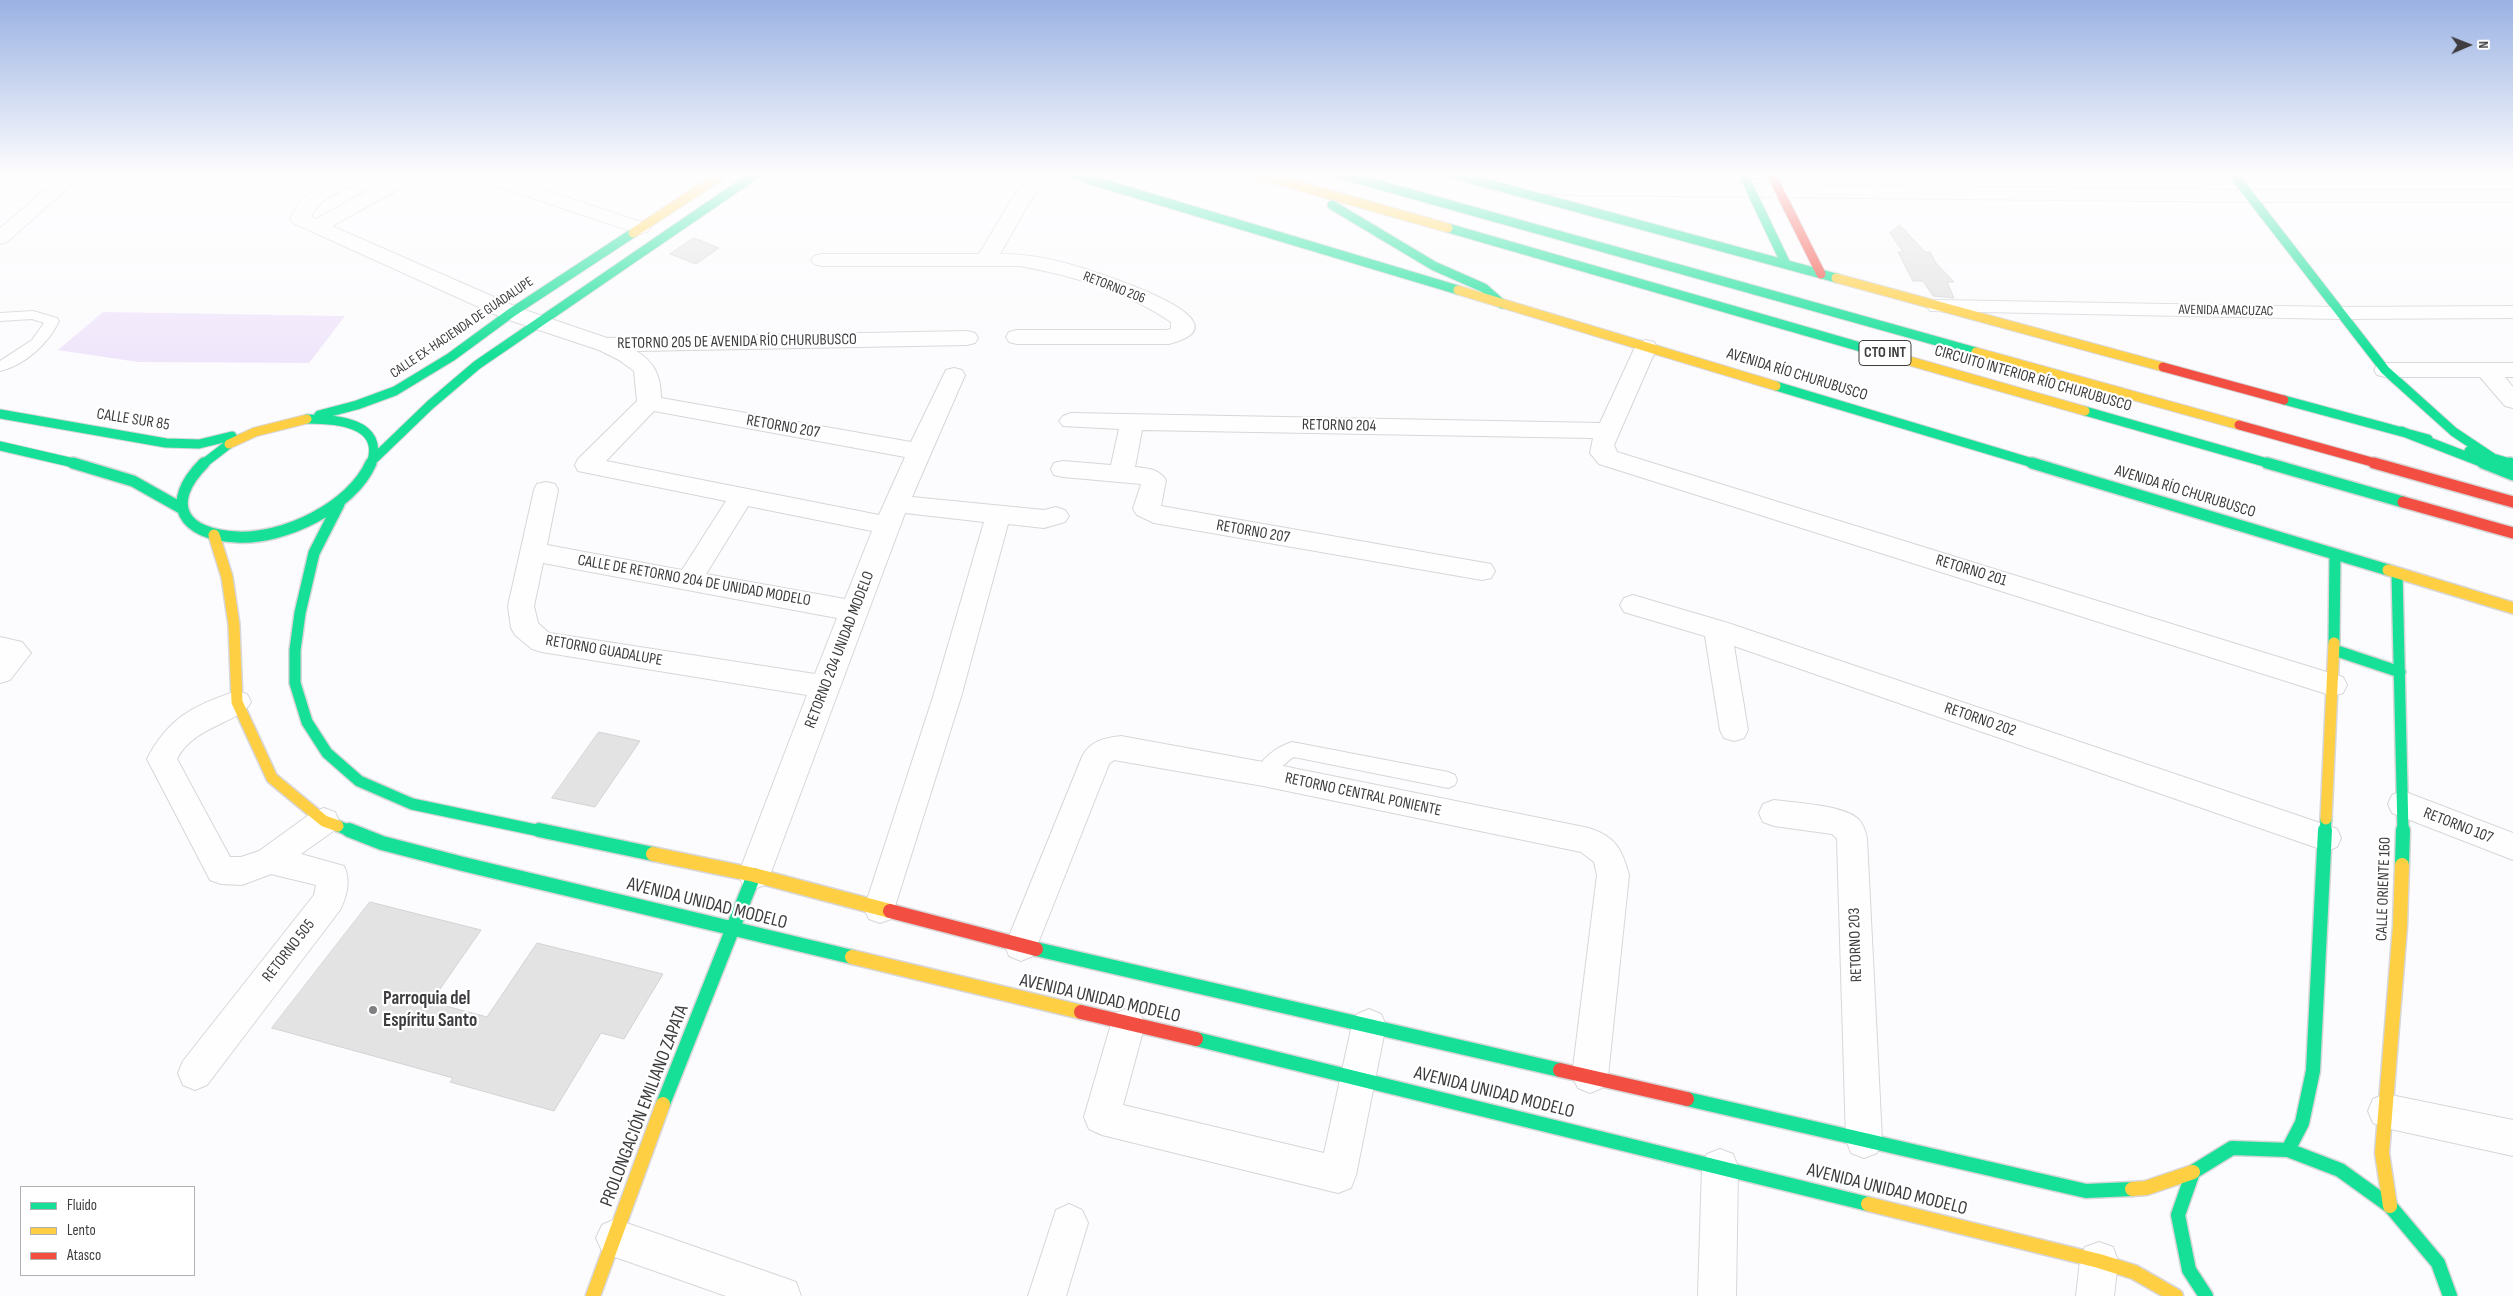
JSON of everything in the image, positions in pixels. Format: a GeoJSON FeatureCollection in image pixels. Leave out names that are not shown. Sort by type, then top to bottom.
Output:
{"type":"FeatureCollection","features":[{"type":"Feature","properties":{"kind":"main road","name":"CALLE EX-HACIENDA DE GUADALUPE"},"geometry":{"type":"LineString","coordinates":[[307,419],[357,405],[395,390],[451,357],[511,313],[630,234]]}},
{"type":"Feature","properties":{"kind":"main road"},"geometry":{"type":"LineString","coordinates":[[0,446],[98,470],[134,481],[181,508],[193,526],[214,535],[244,537],[276,532],[310,520],[339,504],[364,480],[374,458],[430,405],[477,365],[667,234]]}},
{"type":"Feature","properties":{"kind":"main road","name":"AVENIDA RÍO CHURUBUSCO"},"geometry":{"type":"LineString","coordinates":[[1272,234],[2513,608]]}},
{"type":"Feature","properties":{"kind":"main road"},"geometry":{"type":"LineString","coordinates":[[1382,234],[1434,266],[1484,288],[1502,304]]}},
{"type":"Feature","properties":{"kind":"main road","name":"CIRCUITO INTERIOR RÍO CHURUBUSCO"},"geometry":{"type":"LineString","coordinates":[[1470,234],[2513,533]]}},
{"type":"Feature","properties":{"kind":"main road","name":"CIRCUITO INTERIOR RÍO CHURUBUSCO"},"geometry":{"type":"LineString","coordinates":[[1556,234],[2513,502]]}},
{"type":"Feature","properties":{"kind":"main road"},"geometry":{"type":"LineString","coordinates":[[1677,234],[2401,431],[2513,464]]}},
{"type":"Feature","properties":{"kind":"main road"},"geometry":{"type":"LineString","coordinates":[[1772,234],[1786,264]]}},
{"type":"Feature","properties":{"kind":"main road"},"geometry":{"type":"LineString","coordinates":[[1801,234],[1821,274]]}},
{"type":"Feature","properties":{"kind":"main road"},"geometry":{"type":"LineString","coordinates":[[2280,234],[2385,370],[2454,432],[2493,458]]}},
{"type":"Feature","properties":{"kind":"main road","name":"CALLE SUR 85"},"geometry":{"type":"LineString","coordinates":[[0,414],[166,443],[198,444],[260,429]]}},
{"type":"Feature","properties":{"kind":"main road"},"geometry":{"type":"LineString","coordinates":[[181,508],[182,491],[193,474],[210,457],[260,429],[307,419],[336,419],[359,426],[372,440],[374,458]]}},
{"type":"Feature","properties":{"kind":"main road"},"geometry":{"type":"LineString","coordinates":[[2401,431],[2513,475]]}},
{"type":"Feature","properties":{"kind":"main road","name":"AVENIDA UNIDAD MODELO"},"geometry":{"type":"LineString","coordinates":[[339,504],[314,553],[300,613],[295,650],[295,683],[306,722],[327,753],[359,781],[412,804],[754,875],[1021,946],[2086,1190],[2146,1188],[2193,1172],[2232,1148],[2288,1150],[2340,1170],[2390,1206],[2438,1263],[2450,1296]]}},
{"type":"Feature","properties":{"kind":"main road","name":"AVENIDA UNIDAD MODELO"},"geometry":{"type":"LineString","coordinates":[[214,535],[227,576],[234,625],[238,702],[272,778],[324,821],[382,843],[1720,1167],[2097,1278],[2134,1272],[2176,1296]]}},
{"type":"Feature","properties":{"kind":"main road"},"geometry":{"type":"LineString","coordinates":[[2288,1150],[2302,1124],[2313,1072],[2333,685],[2335,554]]}},
{"type":"Feature","properties":{"kind":"main road","name":"CALLE ORIENTE 160"},"geometry":{"type":"LineString","coordinates":[[2390,1206],[2382,1154],[2400,926],[2403,804],[2397,573]]}},
{"type":"Feature","properties":{"kind":"main road"},"geometry":{"type":"LineString","coordinates":[[2334,650],[2400,672]]}},
{"type":"Feature","properties":{"kind":"main road","name":"RETORNO 204 UNIDAD MODELO"},"geometry":{"type":"LineString","coordinates":[[732,928],[754,875]]}},
{"type":"Feature","properties":{"kind":"main road","name":"PROLONGACIÓN EMILIANO ZAPATA"},"geometry":{"type":"LineString","coordinates":[[593,1296],[656,1123],[732,928]]}},
{"type":"Feature","properties":{"kind":"main road"},"geometry":{"type":"LineString","coordinates":[[2193,1172],[2178,1215],[2189,1270],[2206,1296]]}},
{"type":"Feature","properties":{"kind":"street","name":"RETORNO 205 DE AVENIDA RÍO CHURUBUSCO"},"geometry":{"type":"LineString","coordinates":[[336,234],[511,313],[605,344],[968,338]]}},
{"type":"Feature","properties":{"kind":"street"},"geometry":{"type":"LineString","coordinates":[[986,260],[1001,234]]}},
{"type":"Feature","properties":{"kind":"street","name":"RETORNO 206"},"geometry":{"type":"LineString","coordinates":[[821,260],[1041,262],[1105,282],[1170,310],[1182,320],[1182,332],[1169,337],[1018,337]]}},
{"type":"Feature","properties":{"kind":"street","name":"AVENIDA AMACUZAC"},"geometry":{"type":"LineString","coordinates":[[1938,306],[2339,312],[2513,312]]}},
{"type":"Feature","properties":{"kind":"street"},"geometry":{"type":"LineString","coordinates":[[605,344],[637,360],[646,370],[650,383],[649,404],[587,465],[742,496],[891,514],[998,515],[1044,518],[1056,516]]}},
{"type":"Feature","properties":{"kind":"street"},"geometry":{"type":"LineString","coordinates":[[1608,444],[1646,347]]}},
{"type":"Feature","properties":{"kind":"street"},"geometry":{"type":"LineString","coordinates":[[2385,370],[2513,370]]}},
{"type":"Feature","properties":{"kind":"street"},"geometry":{"type":"LineString","coordinates":[[2486,370],[2513,401]]}},
{"type":"Feature","properties":{"kind":"street","name":"RETORNO 204 UNIDAD MODELO"},"geometry":{"type":"LineString","coordinates":[[754,875],[891,514],[917,451],[954,375]]}},
{"type":"Feature","properties":{"kind":"street","name":"RETORNO 207"},"geometry":{"type":"LineString","coordinates":[[649,404],[917,451]]}},
{"type":"Feature","properties":{"kind":"street","name":"RETORNO 204"},"geometry":{"type":"LineString","coordinates":[[1071,422],[1132,422],[1608,444]]}},
{"type":"Feature","properties":{"kind":"street"},"geometry":{"type":"LineString","coordinates":[[1121,474],[1132,422]]}},
{"type":"Feature","properties":{"kind":"street","name":"RETORNO 201"},"geometry":{"type":"LineString","coordinates":[[1608,444],[2333,685]]}},
{"type":"Feature","properties":{"kind":"street","name":"RETORNO 207"},"geometry":{"type":"LineString","coordinates":[[1063,470],[1146,476],[1154,480],[1146,509],[1154,514],[1482,571]]}},
{"type":"Feature","properties":{"kind":"street","name":"RETORNO GUADALUPE"},"geometry":{"type":"LineString","coordinates":[[546,490],[521,606],[524,628],[542,642],[826,686]]}},
{"type":"Feature","properties":{"kind":"street"},"geometry":{"type":"LineString","coordinates":[[689,581],[742,496]]}},
{"type":"Feature","properties":{"kind":"street"},"geometry":{"type":"LineString","coordinates":[[880,909],[947,697],[998,515]]}},
{"type":"Feature","properties":{"kind":"street","name":"CALLE DE RETORNO 204 DE UNIDAD MODELO"},"geometry":{"type":"LineString","coordinates":[[533,552],[854,610]]}},
{"type":"Feature","properties":{"kind":"street","name":"RETORNO 202"},"geometry":{"type":"LineString","coordinates":[[1633,605],[1718,630],[2326,838]]}},
{"type":"Feature","properties":{"kind":"street"},"geometry":{"type":"LineString","coordinates":[[1718,630],[1734,730]]}},
{"type":"Feature","properties":{"kind":"street"},"geometry":{"type":"LineString","coordinates":[[238,702],[184,727],[169,742],[162,759],[221,870],[242,871],[270,860],[324,821]]}},
{"type":"Feature","properties":{"kind":"street","name":"RETORNO CENTRAL PONIENTE"},"geometry":{"type":"LineString","coordinates":[[1021,946],[1097,757],[1108,749],[1121,748],[1264,774],[1589,841],[1608,855],[1613,875],[1590,1076]]}},
{"type":"Feature","properties":{"kind":"street","name":"RETORNO 107"},"geometry":{"type":"LineString","coordinates":[[2403,804],[2513,847]]}},
{"type":"Feature","properties":{"kind":"street","name":"RETORNO 203"},"geometry":{"type":"LineString","coordinates":[[1774,813],[1838,822],[1849,829],[1852,839],[1864,1140]]}},
{"type":"Feature","properties":{"kind":"street","name":"RETORNO 505"},"geometry":{"type":"LineString","coordinates":[[196,1073],[329,900],[333,876],[270,860]]}},
{"type":"Feature","properties":{"kind":"street"},"geometry":{"type":"LineString","coordinates":[[1128,1024],[1102,1118],[1338,1175],[1369,1025]]}},
{"type":"Feature","properties":{"kind":"street"},"geometry":{"type":"LineString","coordinates":[[2386,1111],[2513,1138]]}},
{"type":"Feature","properties":{"kind":"street"},"geometry":{"type":"LineString","coordinates":[[1717,1296],[1720,1167]]}},
{"type":"Feature","properties":{"kind":"street"},"geometry":{"type":"LineString","coordinates":[[1047,1296],[1069,1223]]}},
{"type":"Feature","properties":{"kind":"street"},"geometry":{"type":"LineString","coordinates":[[615,1238],[782,1296]]}},
{"type":"Feature","properties":{"kind":"lane"},"geometry":{"type":"LineString","coordinates":[[0,317],[34,315],[52,321],[47,334],[20,357],[0,367]]}},
{"type":"Feature","properties":{"kind":"lane"},"geometry":{"type":"LineString","coordinates":[[1264,774],[1282,754],[1292,749],[1448,780]]}},
{"type":"Feature","properties":{"kind":"shaded area"},"geometry":{"type":"Polygon","coordinates":[[[103,312],[345,316],[309,363],[138,362],[58,350],[103,312]]]}},
{"type":"Feature","properties":{"kind":"building"},"geometry":{"type":"Polygon","coordinates":[[[1891,234],[1909,234],[1925,252],[1930,252],[1936,263],[1954,282],[1947,282],[1954,298],[1933,296],[1923,281],[1913,281],[1898,252],[1903,252],[1891,234]]]}},
{"type":"Feature","properties":{"kind":"building"},"geometry":{"type":"Polygon","coordinates":[[[694,238],[719,248],[696,264],[670,254],[694,238]]]}},
{"type":"Feature","properties":{"kind":"building"},"geometry":{"type":"Polygon","coordinates":[[[599,732],[640,741],[595,807],[552,798],[599,732]]]}},
{"type":"Feature","properties":{"kind":"building","name":"Parroquia del Espíritu Santo"},"geometry":{"type":"Polygon","coordinates":[[[370,902],[481,930],[431,1002],[487,1017],[537,943],[663,974],[624,1039],[601,1033],[554,1111],[450,1082],[453,1078],[272,1028],[370,902]]]}},
{"type":"Feature","properties":{"kind":"traffic: fast"},"geometry":{"type":"LineString","coordinates":[[319,415],[357,405],[395,391],[451,357],[511,313],[631,234]]}},
{"type":"Feature","properties":{"kind":"traffic: fast"},"geometry":{"type":"LineString","coordinates":[[375,458],[430,405],[477,365],[668,234]]}},
{"type":"Feature","properties":{"kind":"traffic: fast"},"geometry":{"type":"LineString","coordinates":[[1273,234],[1458,290]]}},
{"type":"Feature","properties":{"kind":"traffic: fast"},"geometry":{"type":"LineString","coordinates":[[1381,234],[1434,266],[1484,288],[1502,304]]}},
{"type":"Feature","properties":{"kind":"traffic: fast"},"geometry":{"type":"LineString","coordinates":[[1470,234],[1871,350]]}},
{"type":"Feature","properties":{"kind":"traffic: fast"},"geometry":{"type":"LineString","coordinates":[[1556,234],[1976,352]]}},
{"type":"Feature","properties":{"kind":"traffic: fast"},"geometry":{"type":"LineString","coordinates":[[1676,234],[1836,278]]}},
{"type":"Feature","properties":{"kind":"traffic: fast"},"geometry":{"type":"LineString","coordinates":[[1772,234],[1786,264]]}},
{"type":"Feature","properties":{"kind":"traffic: fast"},"geometry":{"type":"LineString","coordinates":[[2280,234],[2385,370],[2454,432],[2493,458]]}},
{"type":"Feature","properties":{"kind":"traffic: fast"},"geometry":{"type":"LineString","coordinates":[[1776,386],[2388,570]]}},
{"type":"Feature","properties":{"kind":"traffic: fast"},"geometry":{"type":"LineString","coordinates":[[2284,400],[2428,439]]}},
{"type":"Feature","properties":{"kind":"traffic: fast"},"geometry":{"type":"LineString","coordinates":[[2085,411],[2403,502]]}},
{"type":"Feature","properties":{"kind":"traffic: fast"},"geometry":{"type":"LineString","coordinates":[[0,414],[166,443],[199,444],[232,436]]}},
{"type":"Feature","properties":{"kind":"traffic: fast"},"geometry":{"type":"LineString","coordinates":[[229,444],[207,460],[188,482],[182,494],[181,506],[186,518],[198,528],[217,535],[238,538],[262,536],[285,530],[308,521],[346,496],[363,478],[369,468],[374,452],[374,446],[367,433],[352,423],[325,419],[307,419]]}},
{"type":"Feature","properties":{"kind":"traffic: fast"},"geometry":{"type":"LineString","coordinates":[[2401,431],[2513,475]]}},
{"type":"Feature","properties":{"kind":"traffic: fast"},"geometry":{"type":"LineString","coordinates":[[0,446],[98,469],[133,481],[181,508]]}},
{"type":"Feature","properties":{"kind":"traffic: fast"},"geometry":{"type":"LineString","coordinates":[[2469,451],[2513,464]]}},
{"type":"Feature","properties":{"kind":"traffic: fast"},"geometry":{"type":"LineString","coordinates":[[339,504],[314,553],[300,613],[295,650],[295,683],[307,722],[327,753],[359,781],[412,804],[653,854]]}},
{"type":"Feature","properties":{"kind":"traffic: fast"},"geometry":{"type":"LineString","coordinates":[[2334,643],[2335,554]]}},
{"type":"Feature","properties":{"kind":"traffic: fast"},"geometry":{"type":"LineString","coordinates":[[2397,573],[2403,804],[2402,865]]}},
{"type":"Feature","properties":{"kind":"traffic: fast"},"geometry":{"type":"LineString","coordinates":[[2334,650],[2400,672]]}},
{"type":"Feature","properties":{"kind":"traffic: fast"},"geometry":{"type":"LineString","coordinates":[[2288,1150],[2302,1123],[2313,1071],[2326,819]]}},
{"type":"Feature","properties":{"kind":"traffic: fast"},"geometry":{"type":"LineString","coordinates":[[338,826],[382,843],[463,864],[852,957]]}},
{"type":"Feature","properties":{"kind":"traffic: fast"},"geometry":{"type":"LineString","coordinates":[[663,1104],[754,875]]}},
{"type":"Feature","properties":{"kind":"traffic: fast"},"geometry":{"type":"LineString","coordinates":[[1036,949],[1560,1070]]}},
{"type":"Feature","properties":{"kind":"traffic: fast"},"geometry":{"type":"LineString","coordinates":[[1196,1039],[1868,1204]]}},
{"type":"Feature","properties":{"kind":"traffic: fast"},"geometry":{"type":"LineString","coordinates":[[1687,1099],[2086,1191],[2132,1189]]}},
{"type":"Feature","properties":{"kind":"traffic: fast"},"geometry":{"type":"LineString","coordinates":[[2206,1296],[2189,1270],[2178,1215],[2193,1172],[2232,1148],[2288,1150],[2340,1170],[2390,1206],[2438,1263],[2450,1296]]}},
{"type":"Feature","properties":{"kind":"traffic: slow"},"geometry":{"type":"LineString","coordinates":[[1836,278],[2163,367]]}},
{"type":"Feature","properties":{"kind":"traffic: slow"},"geometry":{"type":"LineString","coordinates":[[1458,290],[1776,386]]}},
{"type":"Feature","properties":{"kind":"traffic: slow"},"geometry":{"type":"LineString","coordinates":[[1871,350],[2085,411]]}},
{"type":"Feature","properties":{"kind":"traffic: slow"},"geometry":{"type":"LineString","coordinates":[[1976,352],[2239,425]]}},
{"type":"Feature","properties":{"kind":"traffic: slow"},"geometry":{"type":"LineString","coordinates":[[229,444],[255,432],[307,419]]}},
{"type":"Feature","properties":{"kind":"traffic: slow"},"geometry":{"type":"LineString","coordinates":[[214,535],[227,577],[234,625],[237,702],[272,778],[324,821],[338,826]]}},
{"type":"Feature","properties":{"kind":"traffic: slow"},"geometry":{"type":"LineString","coordinates":[[2388,570],[2513,608]]}},
{"type":"Feature","properties":{"kind":"traffic: slow"},"geometry":{"type":"LineString","coordinates":[[2326,819],[2334,643]]}},
{"type":"Feature","properties":{"kind":"traffic: slow"},"geometry":{"type":"LineString","coordinates":[[653,854],[754,875],[890,911]]}},
{"type":"Feature","properties":{"kind":"traffic: slow"},"geometry":{"type":"LineString","coordinates":[[2390,1206],[2382,1153],[2400,926],[2402,865]]}},
{"type":"Feature","properties":{"kind":"traffic: slow"},"geometry":{"type":"LineString","coordinates":[[852,957],[1081,1012]]}},
{"type":"Feature","properties":{"kind":"traffic: slow"},"geometry":{"type":"LineString","coordinates":[[593,1296],[663,1104]]}},
{"type":"Feature","properties":{"kind":"traffic: slow"},"geometry":{"type":"LineString","coordinates":[[2132,1189],[2146,1188],[2193,1172]]}},
{"type":"Feature","properties":{"kind":"traffic: slow"},"geometry":{"type":"LineString","coordinates":[[1868,1204],[2099,1261],[2134,1272],[2176,1296]]}},
{"type":"Feature","properties":{"kind":"traffic: jam"},"geometry":{"type":"LineString","coordinates":[[1801,234],[1821,274]]}},
{"type":"Feature","properties":{"kind":"traffic: jam"},"geometry":{"type":"LineString","coordinates":[[2163,367],[2284,400]]}},
{"type":"Feature","properties":{"kind":"traffic: jam"},"geometry":{"type":"LineString","coordinates":[[2239,425],[2513,502]]}},
{"type":"Feature","properties":{"kind":"traffic: jam"},"geometry":{"type":"LineString","coordinates":[[2403,502],[2513,533]]}},
{"type":"Feature","properties":{"kind":"traffic: jam"},"geometry":{"type":"LineString","coordinates":[[890,911],[1036,949]]}},
{"type":"Feature","properties":{"kind":"traffic: jam"},"geometry":{"type":"LineString","coordinates":[[1081,1012],[1196,1039]]}},
{"type":"Feature","properties":{"kind":"traffic: jam"},"geometry":{"type":"LineString","coordinates":[[1560,1070],[1687,1099]]}},
{"type":"Feature","properties":{"kind":"place","name":"Parroquia del Espíritu Santo"},"geometry":{"type":"Point","coordinates":[373,1010]}}]}
